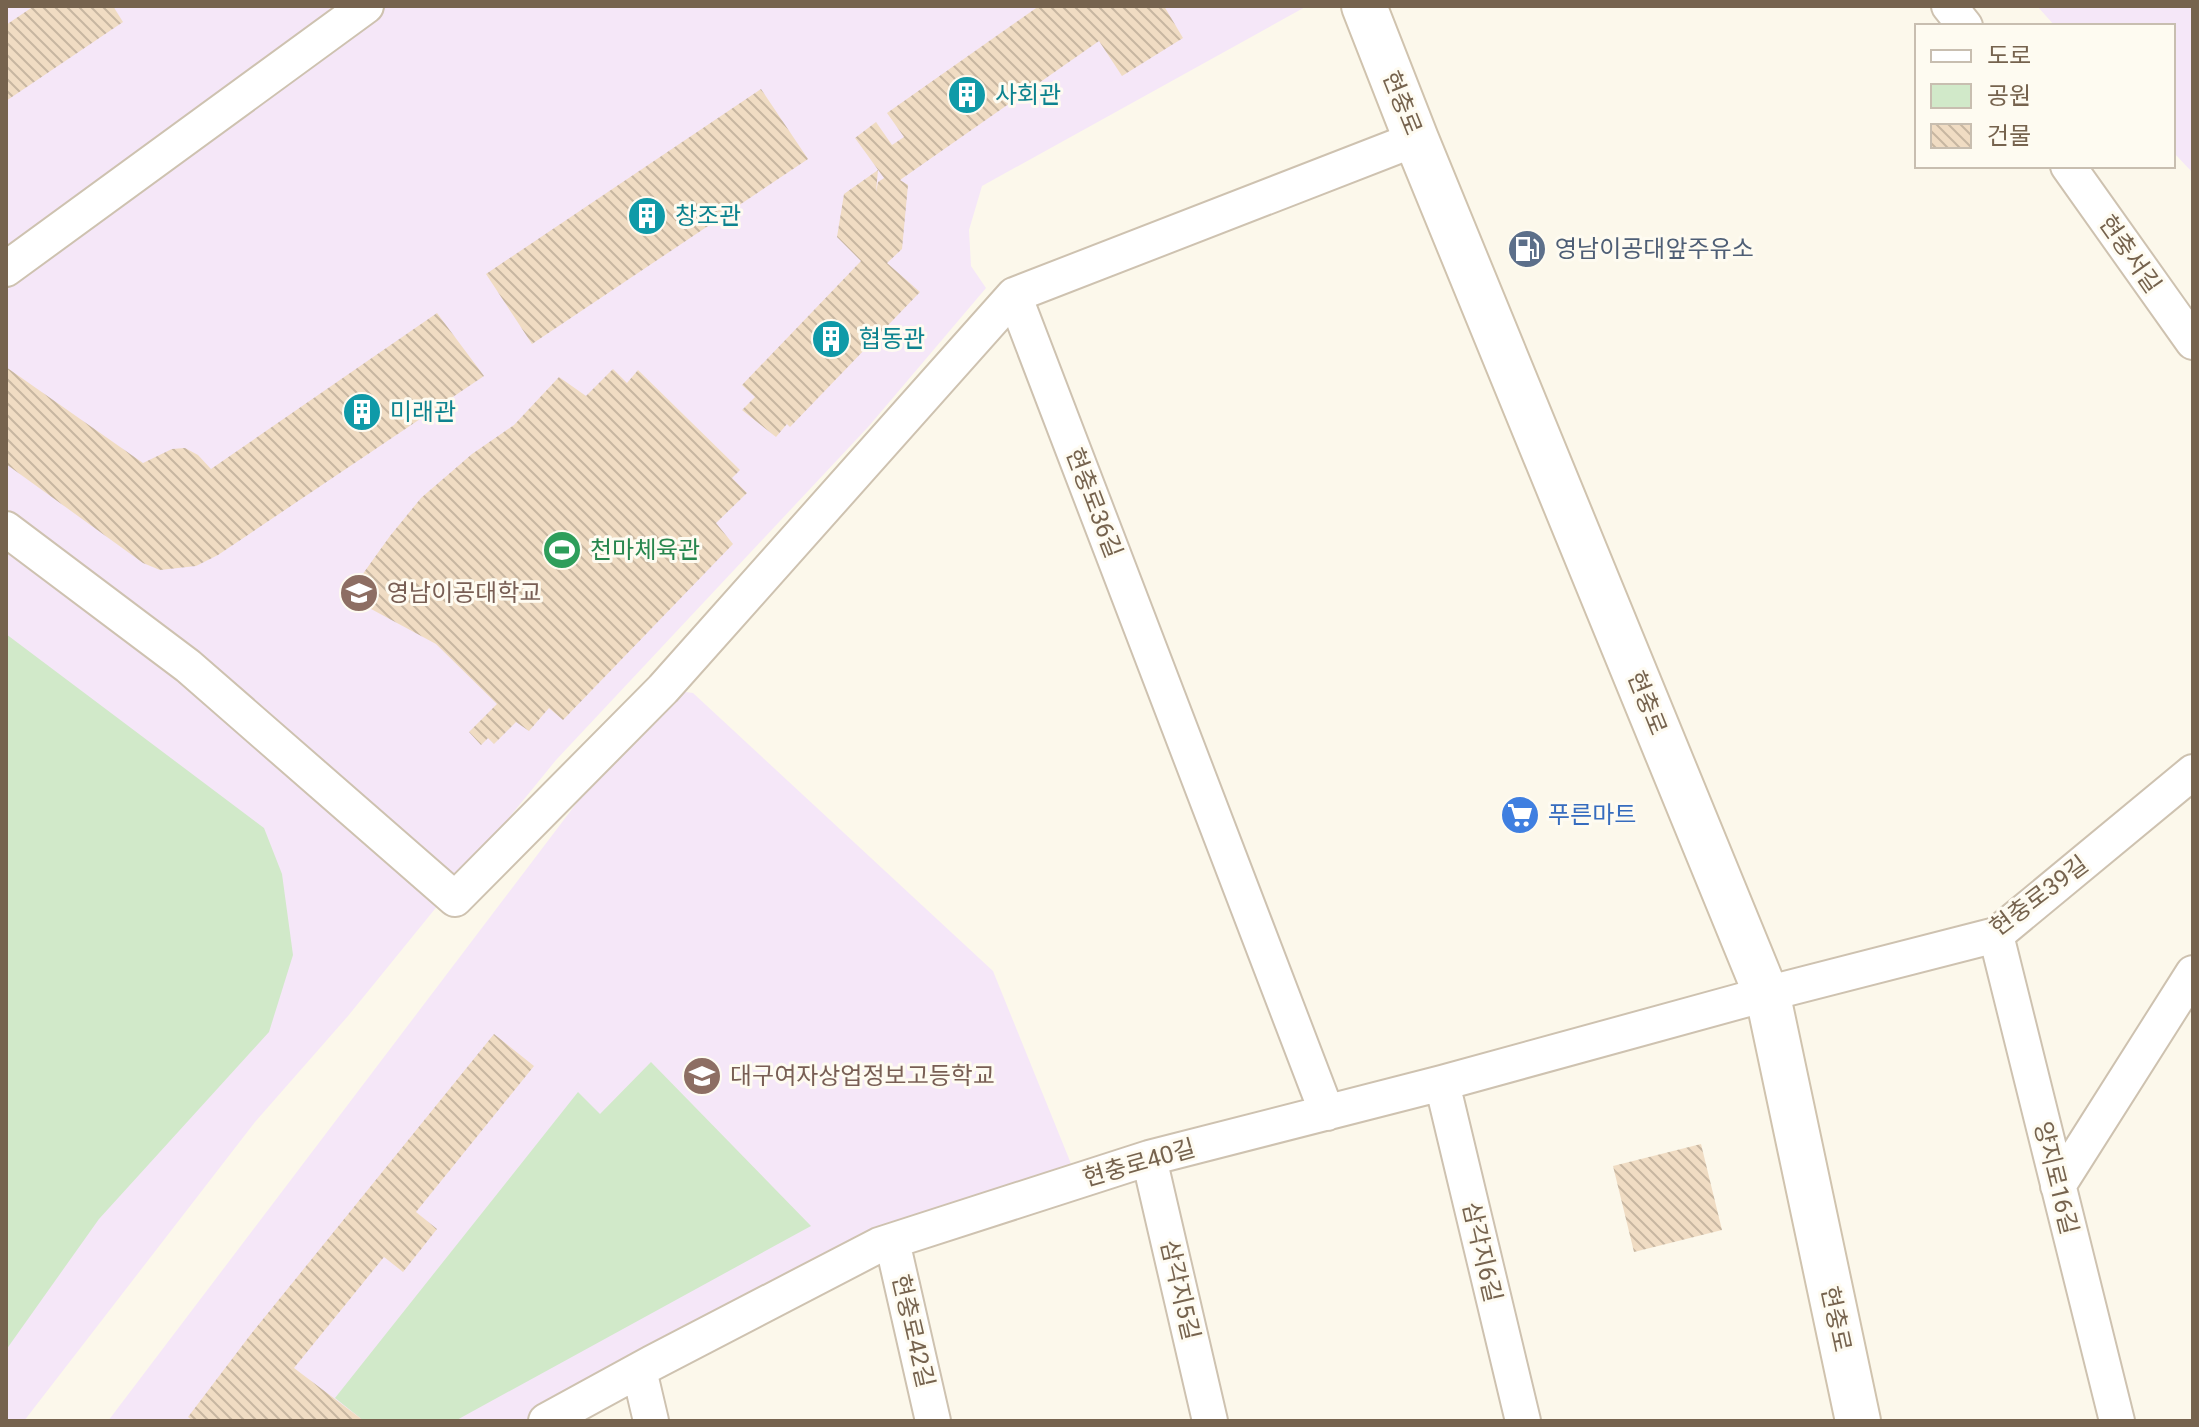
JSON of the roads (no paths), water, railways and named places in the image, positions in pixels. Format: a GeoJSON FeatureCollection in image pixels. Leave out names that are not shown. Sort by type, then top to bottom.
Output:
{"type":"FeatureCollection","features":[{"type":"Feature","properties":{"kind":"main road","name":"현충로"},"geometry":{"type":"LineString","coordinates":[[1364,6],[1766,994],[1858,1421]]}},
{"type":"Feature","properties":{"kind":"street"},"geometry":{"type":"LineString","coordinates":[[6,269],[366,6]]}},
{"type":"Feature","properties":{"kind":"street"},"geometry":{"type":"LineString","coordinates":[[1949,6],[1963,24]]}},
{"type":"Feature","properties":{"kind":"street"},"geometry":{"type":"LineString","coordinates":[[6,529],[188,666],[455,899],[663,689],[1014,295],[1416,139]]}},
{"type":"Feature","properties":{"kind":"street","name":"현충서길"},"geometry":{"type":"LineString","coordinates":[[2069,168],[2193,342]]}},
{"type":"Feature","properties":{"kind":"street","name":"현충로36길"},"geometry":{"type":"LineString","coordinates":[[1014,295],[1327,1113]]}},
{"type":"Feature","properties":{"kind":"street","name":"현충로39길"},"geometry":{"type":"LineString","coordinates":[[1766,994],[1996,935],[2193,772]]}},
{"type":"Feature","properties":{"kind":"street","name":"양지로16길"},"geometry":{"type":"LineString","coordinates":[[1996,935],[2117,1421]]}},
{"type":"Feature","properties":{"kind":"street"},"geometry":{"type":"LineString","coordinates":[[2058,1186],[2193,973]]}},
{"type":"Feature","properties":{"kind":"street","name":"현충로40길"},"geometry":{"type":"LineString","coordinates":[[546,1421],[879,1245],[1149,1158],[1442,1083],[1766,994]]}},
{"type":"Feature","properties":{"kind":"street","name":"삼각지6길"},"geometry":{"type":"LineString","coordinates":[[1442,1083],[1523,1421]]}},
{"type":"Feature","properties":{"kind":"street","name":"삼각지5길"},"geometry":{"type":"LineString","coordinates":[[1149,1158],[1210,1421]]}},
{"type":"Feature","properties":{"kind":"street","name":"현충로42길"},"geometry":{"type":"LineString","coordinates":[[892,1241],[933,1421]]}},
{"type":"Feature","properties":{"kind":"street"},"geometry":{"type":"LineString","coordinates":[[639,1370],[651,1421]]}},
{"type":"Feature","properties":{"kind":"place","name":"사회관"},"geometry":{"type":"Point","coordinates":[967,95]}},
{"type":"Feature","properties":{"kind":"place","name":"창조관"},"geometry":{"type":"Point","coordinates":[647,216]}},
{"type":"Feature","properties":{"kind":"place","name":"영남이공대앞주유소"},"geometry":{"type":"Point","coordinates":[1527,249]}},
{"type":"Feature","properties":{"kind":"place","name":"협동관"},"geometry":{"type":"Point","coordinates":[831,339]}},
{"type":"Feature","properties":{"kind":"place","name":"미래관"},"geometry":{"type":"Point","coordinates":[362,412]}},
{"type":"Feature","properties":{"kind":"place","name":"천마체육관"},"geometry":{"type":"Point","coordinates":[562,550]}},
{"type":"Feature","properties":{"kind":"place","name":"영남이공대학교"},"geometry":{"type":"Point","coordinates":[359,593]}},
{"type":"Feature","properties":{"kind":"place","name":"푸른마트"},"geometry":{"type":"Point","coordinates":[1520,815]}},
{"type":"Feature","properties":{"kind":"place","name":"대구여자상업정보고등학교"},"geometry":{"type":"Point","coordinates":[702,1076]}}]}
